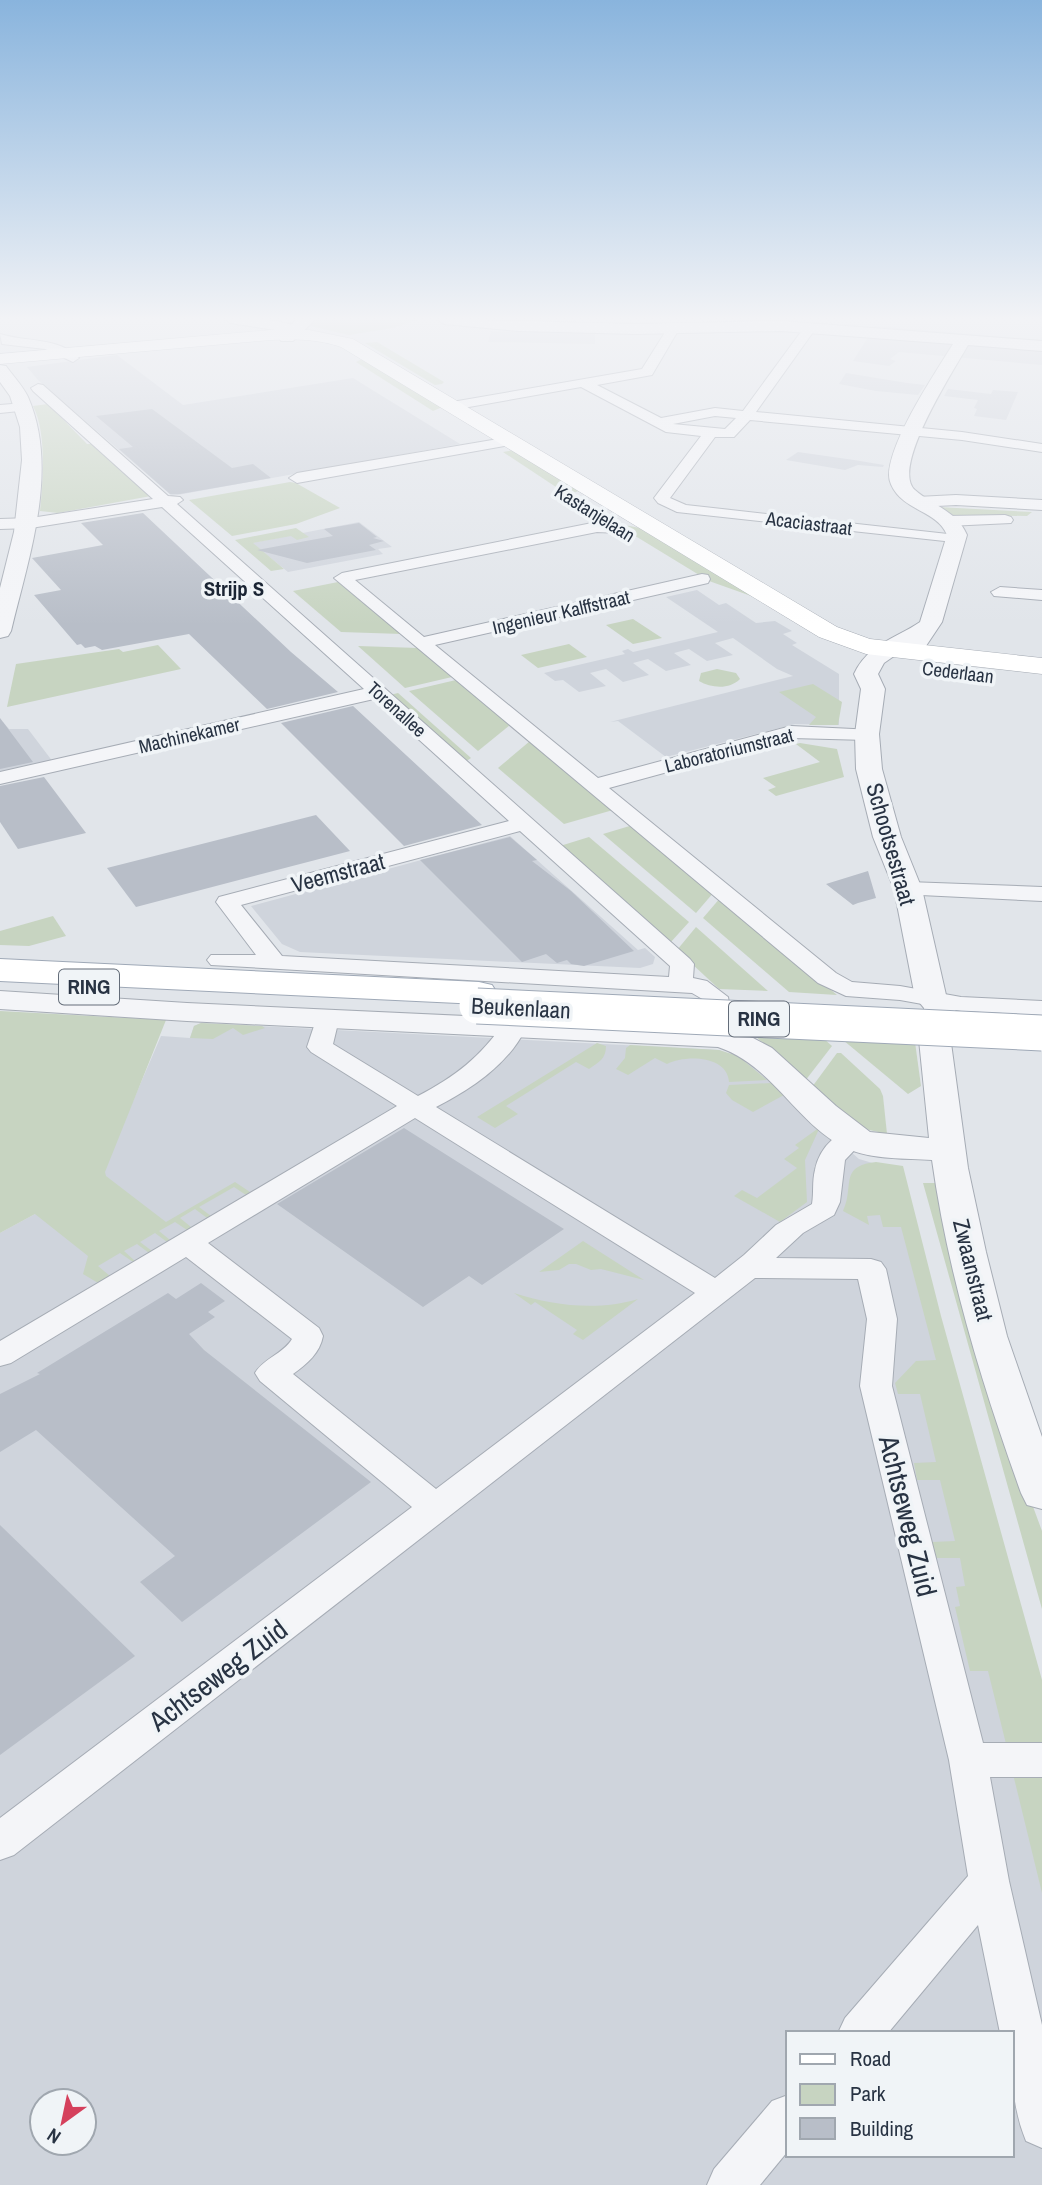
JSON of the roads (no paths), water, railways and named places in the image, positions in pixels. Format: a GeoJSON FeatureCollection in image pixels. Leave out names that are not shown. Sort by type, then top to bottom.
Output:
{"type":"FeatureCollection","features":[{"type":"Feature","properties":{"kind":"main road","name":"Kastanjelaan"},"geometry":{"type":"LineString","coordinates":[[446,421],[702,579],[750,599],[824,644],[890,656]]}},
{"type":"Feature","properties":{"kind":"main road","name":"Kastanjelaan"},"geometry":{"type":"LineString","coordinates":[[478,421],[828,632],[890,656]]}},
{"type":"Feature","properties":{"kind":"main road","name":"Cederlaan"},"geometry":{"type":"LineString","coordinates":[[890,656],[1042,666]]}},
{"type":"Feature","properties":{"kind":"main road","name":"Cederlaan"},"geometry":{"type":"LineString","coordinates":[[890,656],[1042,682]]}},
{"type":"Feature","properties":{"kind":"main road","name":"Beukenlaan"},"geometry":{"type":"LineString","coordinates":[[0,970],[1042,1033]]}},
{"type":"Feature","properties":{"kind":"main road","name":"Beukenlaan"},"geometry":{"type":"LineString","coordinates":[[0,982],[1042,1020]]}},
{"type":"Feature","properties":{"kind":"street"},"geometry":{"type":"LineString","coordinates":[[0,631],[30,495],[31,444],[27,421]]}},
{"type":"Feature","properties":{"kind":"street","name":"Torenallee"},"geometry":{"type":"LineString","coordinates":[[79,421],[173,500],[378,692],[682,964],[680,984]]}},
{"type":"Feature","properties":{"kind":"street"},"geometry":{"type":"LineString","coordinates":[[653,421],[671,429],[711,433],[733,432],[741,421]]}},
{"type":"Feature","properties":{"kind":"street"},"geometry":{"type":"LineString","coordinates":[[657,423],[668,421]]}},
{"type":"Feature","properties":{"kind":"street"},"geometry":{"type":"LineString","coordinates":[[805,421],[978,438],[1042,448]]}},
{"type":"Feature","properties":{"kind":"street"},"geometry":{"type":"LineString","coordinates":[[920,421],[898,465],[898,475],[905,491],[956,529],[957,540]]}},
{"type":"Feature","properties":{"kind":"street","name":"Acaciastraat"},"geometry":{"type":"LineString","coordinates":[[711,433],[663,499],[683,509],[957,540]]}},
{"type":"Feature","properties":{"kind":"street"},"geometry":{"type":"LineString","coordinates":[[297,478],[510,441]]}},
{"type":"Feature","properties":{"kind":"street"},"geometry":{"type":"LineString","coordinates":[[0,524],[24,524],[173,500]]}},
{"type":"Feature","properties":{"kind":"street"},"geometry":{"type":"LineString","coordinates":[[918,502],[956,500],[1042,505]]}},
{"type":"Feature","properties":{"kind":"street"},"geometry":{"type":"LineString","coordinates":[[948,521],[1039,518]]}},
{"type":"Feature","properties":{"kind":"street"},"geometry":{"type":"LineString","coordinates":[[342,579],[597,527],[619,528]]}},
{"type":"Feature","properties":{"kind":"street","name":"Schootsestraat"},"geometry":{"type":"LineString","coordinates":[[935,1041],[927,1035],[925,1005],[930,997],[908,889],[887,837],[869,769],[867,734],[873,689],[883,682],[890,656],[917,644],[927,628],[957,540]]}},
{"type":"Feature","properties":{"kind":"street"},"geometry":{"type":"LineString","coordinates":[[342,579],[827,978],[846,989],[930,997],[961,1004],[1042,1008]]}},
{"type":"Feature","properties":{"kind":"street","name":"Ingenieur Kalffstraat"},"geometry":{"type":"LineString","coordinates":[[421,643],[702,579]]}},
{"type":"Feature","properties":{"kind":"street"},"geometry":{"type":"LineString","coordinates":[[1000,592],[1042,595]]}},
{"type":"Feature","properties":{"kind":"street","name":"Machinekamer"},"geometry":{"type":"LineString","coordinates":[[0,778],[378,692]]}},
{"type":"Feature","properties":{"kind":"street","name":"Laboratoriumstraat"},"geometry":{"type":"LineString","coordinates":[[593,786],[791,732],[867,734]]}},
{"type":"Feature","properties":{"kind":"street","name":"Veemstraat"},"geometry":{"type":"LineString","coordinates":[[275,963],[227,902],[525,823]]}},
{"type":"Feature","properties":{"kind":"street"},"geometry":{"type":"LineString","coordinates":[[908,889],[1042,894]]}},
{"type":"Feature","properties":{"kind":"street","name":"Beukenlaan"},"geometry":{"type":"LineString","coordinates":[[219,960],[680,984]]}},
{"type":"Feature","properties":{"kind":"street"},"geometry":{"type":"LineString","coordinates":[[680,984],[698,986],[714,995],[719,1010],[721,1038]]}},
{"type":"Feature","properties":{"kind":"street","name":"Beukenlaan"},"geometry":{"type":"LineString","coordinates":[[0,1000],[721,1038],[741,1042],[762,1054],[853,1137],[874,1145],[947,1150]]}},
{"type":"Feature","properties":{"kind":"street"},"geometry":{"type":"LineString","coordinates":[[327,1019],[320,1047],[716,1292]]}},
{"type":"Feature","properties":{"kind":"street"},"geometry":{"type":"LineString","coordinates":[[0,1355],[414,1107],[431,1102],[483,1065],[511,1036],[513,1028]]}},
{"type":"Feature","properties":{"kind":"street"},"geometry":{"type":"LineString","coordinates":[[935,1041],[1042,1046]]}},
{"type":"Feature","properties":{"kind":"street","name":"Zwaanstraat"},"geometry":{"type":"LineString","coordinates":[[935,1041],[947,1150],[966,1248],[1000,1377],[1042,1493]]}},
{"type":"Feature","properties":{"kind":"street","name":"Achtseweg Zuid"},"geometry":{"type":"LineString","coordinates":[[0,1842],[757,1260],[782,1249],[810,1226],[813,1217],[824,1207],[827,1198],[827,1167],[830,1159],[838,1148],[853,1137]]}},
{"type":"Feature","properties":{"kind":"street"},"geometry":{"type":"LineString","coordinates":[[188,1243],[308,1336],[306,1346],[271,1373],[436,1507]]}},
{"type":"Feature","properties":{"kind":"street","name":"Achtseweg Zuid"},"geometry":{"type":"LineString","coordinates":[[757,1260],[871,1269],[881,1320],[876,1386],[968,1760],[989,1881],[1042,2125]]}},
{"type":"Feature","properties":{"kind":"street"},"geometry":{"type":"LineString","coordinates":[[968,1760],[1042,1760]]}},
{"type":"Feature","properties":{"kind":"street"},"geometry":{"type":"LineString","coordinates":[[862,2031],[989,1881]]}},
{"type":"Feature","properties":{"kind":"street"},"geometry":{"type":"LineString","coordinates":[[730,2185],[786,2119]]}},
{"type":"Feature","properties":{"kind":"district","name":"Strijp S"},"geometry":{"type":"Point","coordinates":[234,589]}}]}
